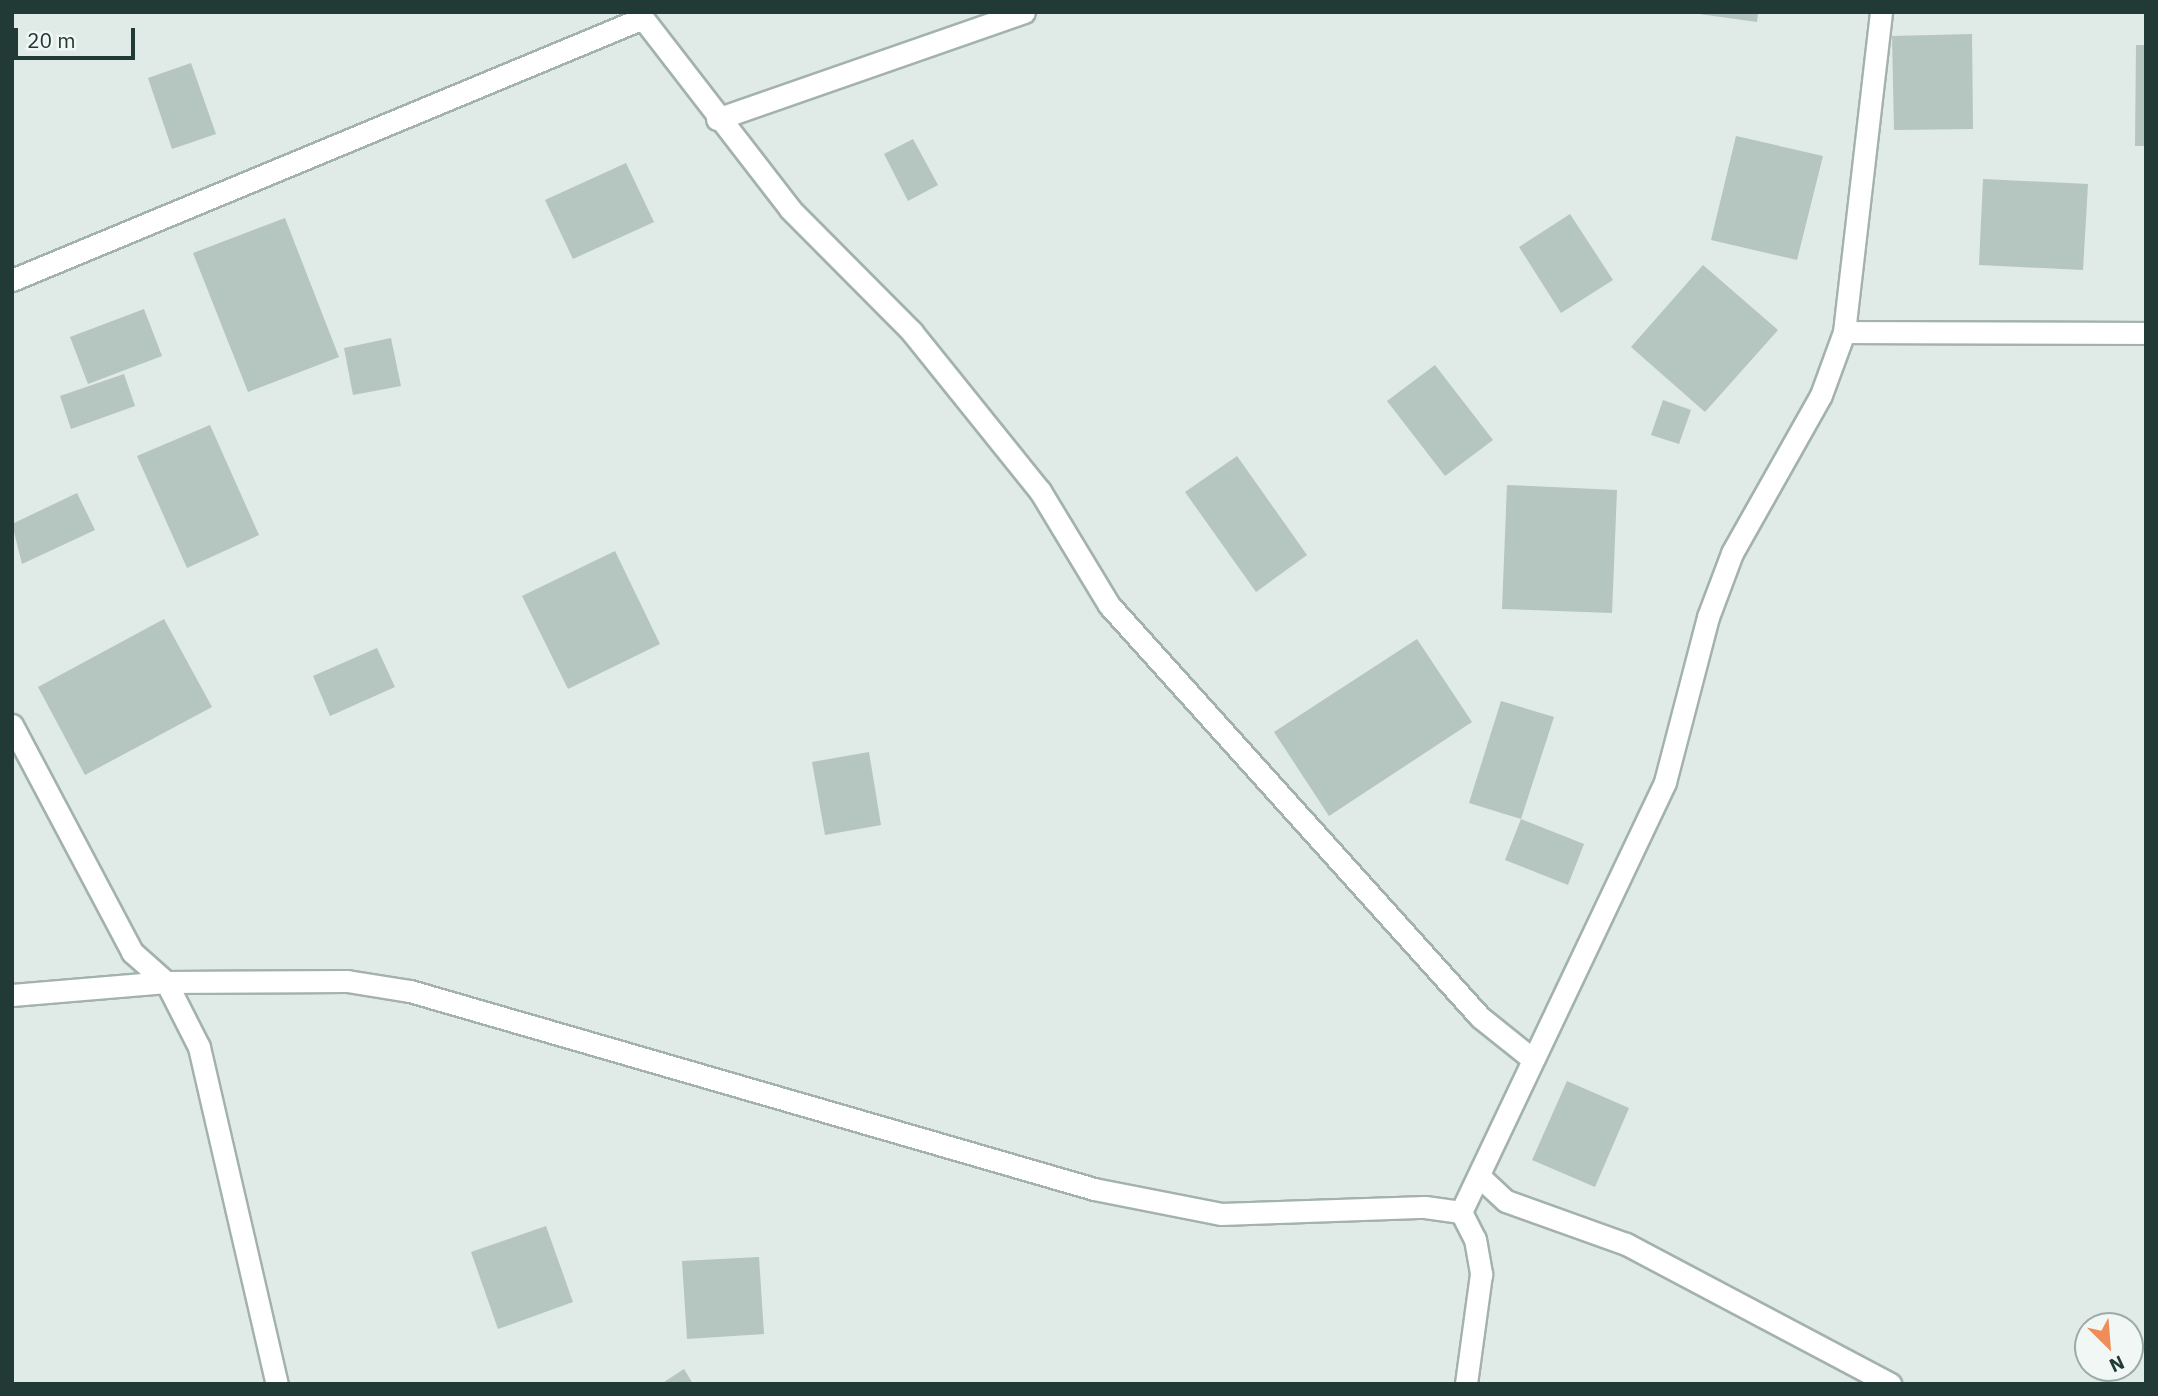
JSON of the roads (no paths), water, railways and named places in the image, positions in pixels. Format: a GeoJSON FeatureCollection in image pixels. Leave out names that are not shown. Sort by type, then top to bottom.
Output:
{"type":"FeatureCollection","features":[{"type":"Feature","properties":{"kind":"street"},"geometry":{"type":"LineString","coordinates":[[717,119],[1024,12]]}},
{"type":"Feature","properties":{"kind":"street"},"geometry":{"type":"LineString","coordinates":[[1461,1212],[1480,1177],[1530,1057],[1665,782],[1708,617],[1732,553],[1821,395],[1844,332],[1881,12]]}},
{"type":"Feature","properties":{"kind":"street"},"geometry":{"type":"LineString","coordinates":[[12,280],[640,15],[717,119],[790,209],[921,342],[1040,491],[1109,605],[1480,1017],[1530,1057]]}},
{"type":"Feature","properties":{"kind":"street"},"geometry":{"type":"LineString","coordinates":[[1844,332],[2146,333]]}},
{"type":"Feature","properties":{"kind":"street"},"geometry":{"type":"LineString","coordinates":[[12,725],[132,952],[166,982],[199,1047],[277,1384]]}},
{"type":"Feature","properties":{"kind":"street"},"geometry":{"type":"LineString","coordinates":[[12,995],[166,982],[347,981],[410,991],[1094,1189],[1222,1214],[1426,1207],[1461,1212]]}},
{"type":"Feature","properties":{"kind":"street"},"geometry":{"type":"LineString","coordinates":[[1480,1177],[1506,1201],[1626,1244],[1890,1384]]}},
{"type":"Feature","properties":{"kind":"street"},"geometry":{"type":"LineString","coordinates":[[1461,1212],[1475,1239],[1481,1274],[1466,1384]]}}]}
